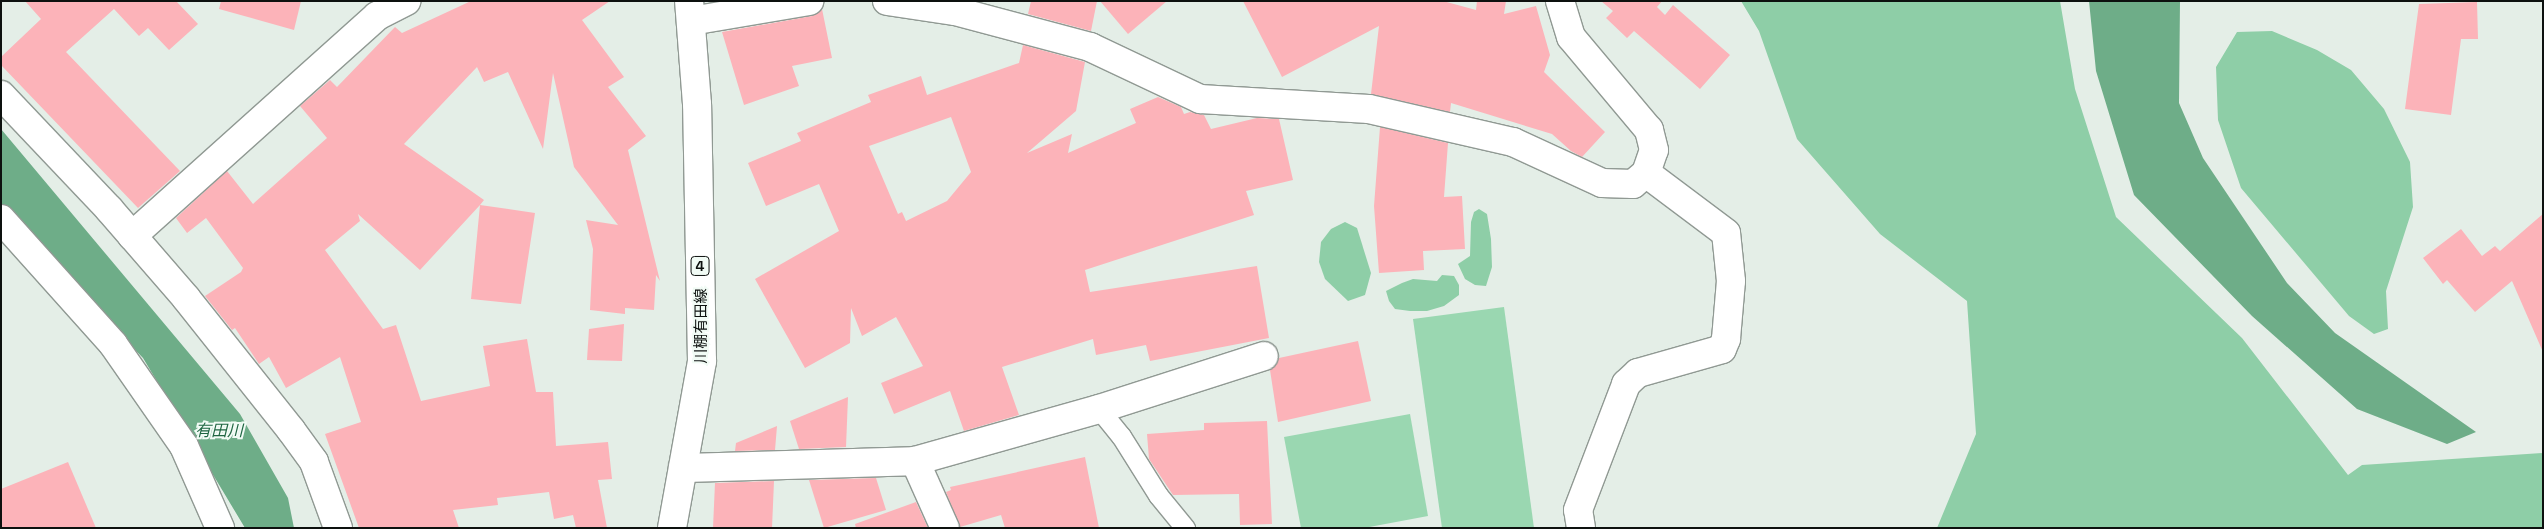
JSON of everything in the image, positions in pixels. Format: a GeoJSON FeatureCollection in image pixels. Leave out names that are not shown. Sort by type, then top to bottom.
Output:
{"type":"FeatureCollection","features":[{"type":"Feature","properties":{"kind":"street"},"geometry":{"type":"LineString","coordinates":[[132,236],[377,16],[406,1]]}},
{"type":"Feature","properties":{"kind":"street"},"geometry":{"type":"LineString","coordinates":[[690,11],[809,1]]}},
{"type":"Feature","properties":{"kind":"street"},"geometry":{"type":"LineString","coordinates":[[887,1],[955,12],[1090,47],[1200,98],[1370,109],[1513,142],[1602,183],[1632,184],[1646,173],[1654,150],[1649,130],[1571,37],[1560,1]]}},
{"type":"Feature","properties":{"kind":"street","name":"川棚有田線"},"geometry":{"type":"LineString","coordinates":[[672,528],[702,361],[697,104],[690,11]]}},
{"type":"Feature","properties":{"kind":"street"},"geometry":{"type":"LineString","coordinates":[[1,95],[132,236],[186,298],[314,462],[338,528]]}},
{"type":"Feature","properties":{"kind":"street"},"geometry":{"type":"LineString","coordinates":[[1581,528],[1578,510],[1626,384],[1638,373],[1722,349],[1726,339],[1731,281],[1726,233],[1646,173]]}},
{"type":"Feature","properties":{"kind":"street"},"geometry":{"type":"LineString","coordinates":[[1,219],[113,344],[184,446],[220,528]]}},
{"type":"Feature","properties":{"kind":"street"},"geometry":{"type":"LineString","coordinates":[[683,468],[915,461],[1099,409],[1264,356]]}},
{"type":"Feature","properties":{"kind":"street"},"geometry":{"type":"LineString","coordinates":[[915,461],[945,528]]}},
{"type":"Feature","properties":{"kind":"lane"},"geometry":{"type":"LineString","coordinates":[[1099,409],[1121,436],[1158,495],[1185,528]]}},
{"type":"Feature","properties":{"kind":"shaded area"},"geometry":{"type":"Polygon","coordinates":[[[1741,1],[2060,1],[2075,89],[2116,217],[2242,338],[2348,475],[2362,465],[2543,453],[2543,528],[1937,528],[1976,434],[1967,301],[1880,234],[1797,139],[1759,31],[1741,1]]]}},
{"type":"Feature","properties":{"kind":"shaded area"},"geometry":{"type":"Polygon","coordinates":[[[2272,31],[2317,50],[2351,70],[2384,109],[2410,162],[2413,207],[2386,291],[2388,329],[2374,334],[2349,316],[2241,188],[2218,120],[2216,67],[2237,32],[2272,31]]]}},
{"type":"Feature","properties":{"kind":"shaded area"},"geometry":{"type":"Polygon","coordinates":[[[1479,209],[1487,214],[1491,239],[1492,267],[1486,286],[1475,285],[1465,279],[1458,264],[1470,256],[1471,222],[1474,212],[1479,209]]]}},
{"type":"Feature","properties":{"kind":"shaded area"},"geometry":{"type":"Polygon","coordinates":[[[1345,222],[1357,228],[1371,273],[1365,295],[1348,301],[1325,279],[1319,262],[1321,242],[1331,229],[1345,222]]]}},
{"type":"Feature","properties":{"kind":"shaded area"},"geometry":{"type":"Polygon","coordinates":[[[1442,275],[1454,276],[1459,285],[1459,295],[1444,306],[1427,311],[1410,311],[1395,309],[1389,301],[1386,291],[1402,283],[1413,279],[1437,281],[1442,275]]]}},
{"type":"Feature","properties":{"kind":"shaded area"},"geometry":{"type":"Polygon","coordinates":[[[1504,307],[1534,528],[1442,528],[1413,319],[1504,307]]]}},
{"type":"Feature","properties":{"kind":"shaded area"},"geometry":{"type":"Polygon","coordinates":[[[1410,414],[1428,516],[1364,528],[1301,528],[1284,437],[1410,414]]]}},
{"type":"Feature","properties":{"kind":"water"},"geometry":{"type":"Polygon","coordinates":[[[2089,1],[2180,1],[2179,103],[2203,158],[2287,283],[2335,333],[2476,432],[2447,444],[2357,409],[2252,316],[2134,195],[2096,71],[2089,1]]]}},
{"type":"Feature","properties":{"kind":"water","name":"有田川"},"geometry":{"type":"Polygon","coordinates":[[[1,129],[240,414],[288,498],[294,528],[245,528],[143,358],[1,210],[1,129]]]}},
{"type":"Feature","properties":{"kind":"building"},"geometry":{"type":"Polygon","coordinates":[[[25,1],[176,1],[198,24],[169,50],[148,28],[139,36],[114,9],[66,52],[180,171],[138,208],[1,65],[1,57],[41,19],[25,1]]]}},
{"type":"Feature","properties":{"kind":"building"},"geometry":{"type":"Polygon","coordinates":[[[221,1],[301,1],[294,30],[219,9],[221,1]]]}},
{"type":"Feature","properties":{"kind":"building"},"geometry":{"type":"Polygon","coordinates":[[[471,1],[610,1],[582,20],[624,77],[608,87],[646,136],[628,150],[660,281],[656,275],[654,310],[625,308],[625,314],[590,310],[593,249],[586,220],[618,225],[574,167],[553,73],[543,149],[508,72],[484,82],[477,67],[404,144],[484,200],[420,270],[358,214],[360,221],[325,250],[383,329],[396,325],[421,401],[490,386],[483,346],[527,339],[536,392],[553,392],[556,446],[608,442],[612,479],[598,480],[607,528],[576,528],[573,515],[554,519],[549,492],[497,498],[498,505],[453,510],[459,528],[359,528],[325,434],[361,422],[340,357],[286,388],[269,357],[259,364],[235,328],[232,330],[205,296],[241,272],[243,268],[206,218],[187,233],[176,218],[227,171],[253,204],[327,138],[300,106],[330,80],[337,87],[395,27],[402,33],[471,1]]]}},
{"type":"Feature","properties":{"kind":"building"},"geometry":{"type":"Polygon","coordinates":[[[1031,1],[1097,1],[1091,31],[1028,14],[1031,1]]]}},
{"type":"Feature","properties":{"kind":"building"},"geometry":{"type":"Polygon","coordinates":[[[1100,1],[1167,1],[1128,34],[1100,1]]]}},
{"type":"Feature","properties":{"kind":"building"},"geometry":{"type":"Polygon","coordinates":[[[1243,1],[1443,1],[1476,10],[1477,1],[1506,1],[1504,14],[1536,6],[1550,55],[1544,72],[1605,132],[1582,157],[1571,151],[1552,134],[1451,103],[1450,112],[1371,94],[1379,26],[1282,77],[1243,1]]]}},
{"type":"Feature","properties":{"kind":"building"},"geometry":{"type":"Polygon","coordinates":[[[1601,1],[1662,1],[1657,7],[1665,15],[1673,5],[1730,55],[1700,89],[1634,31],[1627,38],[1606,18],[1613,11],[1601,1]]]}},
{"type":"Feature","properties":{"kind":"building"},"geometry":{"type":"Polygon","coordinates":[[[2477,2],[2478,39],[2461,39],[2451,115],[2405,109],[2419,4],[2477,2]]]}},
{"type":"Feature","properties":{"kind":"building"},"geometry":{"type":"Polygon","coordinates":[[[822,9],[832,58],[792,66],[799,86],[744,105],[722,32],[812,16],[822,9]]]}},
{"type":"Feature","properties":{"kind":"building"},"geometry":{"type":"Polygon","coordinates":[[[1023,45],[1085,62],[1076,111],[1027,153],[1072,134],[1068,153],[1136,123],[1130,109],[1158,97],[1181,107],[1184,114],[1190,112],[1204,115],[1211,129],[1257,118],[1279,119],[1293,180],[1246,191],[1254,215],[1085,270],[1090,292],[1257,266],[1269,338],[1150,361],[1146,345],[1096,355],[1093,339],[1002,367],[1019,415],[964,431],[950,391],[894,414],[881,383],[923,366],[896,317],[862,336],[851,308],[850,343],[805,368],[755,279],[839,231],[819,184],[766,206],[748,163],[801,141],[797,133],[871,102],[868,95],[921,76],[927,95],[1019,63],[1023,45]],[[951,117],[869,146],[898,214],[902,212],[906,221],[947,201],[971,172],[951,117]]]}},
{"type":"Feature","properties":{"kind":"building"},"geometry":{"type":"Polygon","coordinates":[[[1380,127],[1448,143],[1444,197],[1462,196],[1465,249],[1423,251],[1424,270],[1379,273],[1374,206],[1380,127]]]}},
{"type":"Feature","properties":{"kind":"building"},"geometry":{"type":"Polygon","coordinates":[[[480,205],[535,213],[521,304],[471,299],[480,205]]]}},
{"type":"Feature","properties":{"kind":"building"},"geometry":{"type":"Polygon","coordinates":[[[2543,214],[2543,352],[2512,281],[2475,312],[2447,280],[2443,284],[2423,258],[2461,229],[2482,256],[2495,246],[2500,251],[2543,214]]]}},
{"type":"Feature","properties":{"kind":"building"},"geometry":{"type":"Polygon","coordinates":[[[624,324],[622,361],[587,360],[589,329],[624,324]]]}},
{"type":"Feature","properties":{"kind":"building"},"geometry":{"type":"Polygon","coordinates":[[[1358,341],[1371,401],[1278,422],[1270,370],[1279,358],[1358,341]]]}},
{"type":"Feature","properties":{"kind":"building"},"geometry":{"type":"Polygon","coordinates":[[[848,397],[846,447],[799,449],[790,421],[848,397]]]}},
{"type":"Feature","properties":{"kind":"building"},"geometry":{"type":"Polygon","coordinates":[[[1267,421],[1272,524],[1240,525],[1239,494],[1173,495],[1149,459],[1147,434],[1204,430],[1204,423],[1267,421]]]}},
{"type":"Feature","properties":{"kind":"building"},"geometry":{"type":"Polygon","coordinates":[[[777,426],[775,450],[735,451],[736,443],[777,426]]]}},
{"type":"Feature","properties":{"kind":"building"},"geometry":{"type":"Polygon","coordinates":[[[1085,457],[1099,528],[1005,528],[1001,515],[960,527],[946,492],[951,490],[950,487],[1085,457]]]}},
{"type":"Feature","properties":{"kind":"building"},"geometry":{"type":"Polygon","coordinates":[[[68,462],[96,528],[1,528],[1,489],[68,462]]]}},
{"type":"Feature","properties":{"kind":"building"},"geometry":{"type":"Polygon","coordinates":[[[876,478],[886,510],[824,528],[809,480],[876,478]]]}},
{"type":"Feature","properties":{"kind":"building"},"geometry":{"type":"Polygon","coordinates":[[[774,481],[772,528],[713,528],[715,483],[774,481]]]}},
{"type":"Feature","properties":{"kind":"building"},"geometry":{"type":"Polygon","coordinates":[[[916,502],[928,528],[856,528],[855,524],[916,502]]]}}]}
